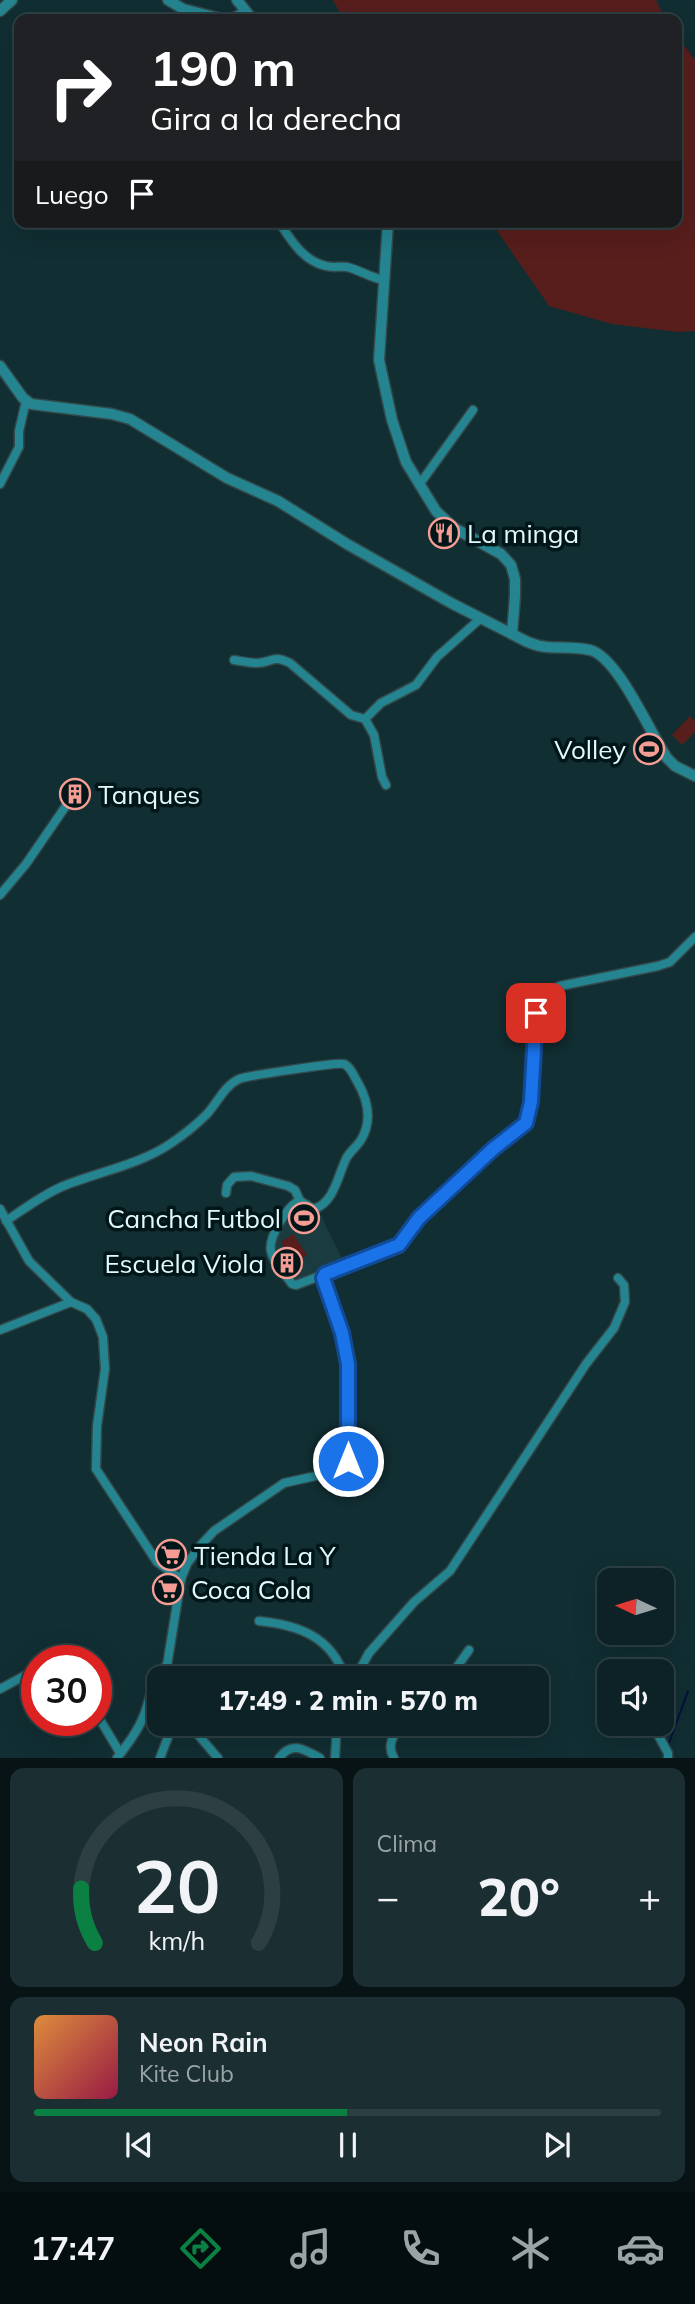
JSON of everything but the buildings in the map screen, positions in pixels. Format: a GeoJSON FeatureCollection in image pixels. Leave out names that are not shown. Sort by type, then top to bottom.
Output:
{"type":"FeatureCollection","features":[{"type":"Feature","properties":{"kind":"street"},"geometry":{"type":"LineString","coordinates":[[0,11],[12,0]]}},
{"type":"Feature","properties":{"kind":"street"},"geometry":{"type":"LineString","coordinates":[[168,0],[185,14]]}},
{"type":"Feature","properties":{"kind":"street"},"geometry":{"type":"LineString","coordinates":[[237,0],[248,14]]}},
{"type":"Feature","properties":{"kind":"street"},"geometry":{"type":"LineString","coordinates":[[283,228],[309,259],[326,266],[352,268],[372,278],[384,280]]}},
{"type":"Feature","properties":{"kind":"street"},"geometry":{"type":"LineString","coordinates":[[388,228],[379,353],[393,420],[406,462],[444,520],[476,542],[501,554],[511,565],[515,587],[512,634]]}},
{"type":"Feature","properties":{"kind":"street"},"geometry":{"type":"LineString","coordinates":[[0,366],[26,401],[48,407],[130,419],[227,478],[278,501],[347,544],[527,642],[544,647],[588,649],[604,656],[618,674],[667,758],[695,776]]}},
{"type":"Feature","properties":{"kind":"street"},"geometry":{"type":"LineString","coordinates":[[0,484],[19,447],[19,431],[26,401]]}},
{"type":"Feature","properties":{"kind":"street"},"geometry":{"type":"LineString","coordinates":[[419,485],[473,410]]}},
{"type":"Feature","properties":{"kind":"street"},"geometry":{"type":"LineString","coordinates":[[365,719],[381,703],[416,685],[437,657],[481,618]]}},
{"type":"Feature","properties":{"kind":"street"},"geometry":{"type":"LineString","coordinates":[[234,660],[258,663],[273,658],[290,663],[351,715],[365,719],[374,735],[386,785]]}},
{"type":"Feature","properties":{"kind":"street"},"geometry":{"type":"LineString","coordinates":[[0,895],[33,855],[72,797]]}},
{"type":"Feature","properties":{"kind":"street"},"geometry":{"type":"LineString","coordinates":[[300,1201],[290,1205],[272,1237],[271,1252],[292,1284],[296,1285],[399,1245],[419,1218],[493,1149],[526,1123],[531,1102],[536,1013],[540,1002],[550,990],[658,967],[670,962],[695,937]]}},
{"type":"Feature","properties":{"kind":"street"},"geometry":{"type":"LineString","coordinates":[[6,1221],[52,1191],[97,1176],[167,1146],[207,1113],[232,1083],[243,1077],[258,1077],[326,1063],[347,1065],[366,1097],[369,1114],[360,1141],[348,1155],[332,1193],[324,1204],[314,1209],[300,1201],[295,1190],[288,1185],[251,1175],[234,1178],[227,1185],[226,1193]]}},
{"type":"Feature","properties":{"kind":"street"},"geometry":{"type":"LineString","coordinates":[[0,1209],[29,1261],[71,1302],[87,1309],[96,1319],[104,1348],[105,1369],[97,1426],[96,1469],[157,1562],[181,1579]]}},
{"type":"Feature","properties":{"kind":"street"},"geometry":{"type":"LineString","coordinates":[[118,1756],[144,1715],[155,1680],[167,1665],[181,1579],[187,1564],[200,1546],[214,1531],[284,1483],[347,1469],[348,1364],[342,1333],[323,1278],[325,1274]]}},
{"type":"Feature","properties":{"kind":"street"},"geometry":{"type":"LineString","coordinates":[[362,1666],[369,1653],[414,1602],[450,1571],[586,1364],[614,1328],[625,1301],[624,1285],[618,1278]]}},
{"type":"Feature","properties":{"kind":"street"},"geometry":{"type":"LineString","coordinates":[[0,1330],[71,1302]]}},
{"type":"Feature","properties":{"kind":"street"},"geometry":{"type":"LineString","coordinates":[[259,1621],[295,1626],[317,1638],[334,1653],[342,1666]]}},
{"type":"Feature","properties":{"kind":"street"},"geometry":{"type":"LineString","coordinates":[[458,1666],[469,1650]]}},
{"type":"Feature","properties":{"kind":"street"},"geometry":{"type":"LineString","coordinates":[[0,1689],[21,1678]]}},
{"type":"Feature","properties":{"kind":"street"},"geometry":{"type":"LineString","coordinates":[[108,1736],[118,1756]]}},
{"type":"Feature","properties":{"kind":"street"},"geometry":{"type":"LineString","coordinates":[[160,1758],[168,1736]]}},
{"type":"Feature","properties":{"kind":"street"},"geometry":{"type":"LineString","coordinates":[[199,1736],[218,1758]]}},
{"type":"Feature","properties":{"kind":"street"},"geometry":{"type":"LineString","coordinates":[[335,1758],[336,1736]]}},
{"type":"Feature","properties":{"kind":"street"},"geometry":{"type":"LineString","coordinates":[[394,1736],[390,1744],[390,1752],[394,1758]]}},
{"type":"Feature","properties":{"kind":"street"},"geometry":{"type":"LineString","coordinates":[[659,1736],[668,1752],[668,1758]]}},
{"type":"Feature","properties":{"kind":"street"},"geometry":{"type":"LineString","coordinates":[[279,1758],[287,1749],[294,1748],[306,1749],[320,1758]]}},
{"type":"Feature","properties":{"kind":"shaded area"},"geometry":{"type":"Polygon","coordinates":[[[333,0],[656,0],[663,14],[340,14],[333,0]]]}},
{"type":"Feature","properties":{"kind":"shaded area"},"geometry":{"type":"Polygon","coordinates":[[[682,43],[695,60],[695,331],[678,332],[612,324],[549,306],[495,228],[682,228],[682,43]]]}},
{"type":"Feature","properties":{"kind":"shaded area"},"geometry":{"type":"Polygon","coordinates":[[[690,716],[695,721],[695,732],[682,745],[672,735],[690,716]]]}},
{"type":"Feature","properties":{"kind":"shaded area"},"geometry":{"type":"Polygon","coordinates":[[[296,1202],[321,1216],[344,1262],[327,1266],[293,1283],[272,1251],[274,1240],[296,1202]]]}},
{"type":"Feature","properties":{"kind":"shaded area","name":"Cancha Futbol"},"geometry":{"type":"Polygon","coordinates":[[[298,1204],[320,1218],[311,1232],[289,1217],[298,1204]]]}},
{"type":"Feature","properties":{"kind":"shaded area"},"geometry":{"type":"Polygon","coordinates":[[[293,1234],[307,1255],[295,1263],[281,1242],[293,1234]]]}},
{"type":"Feature","properties":{"kind":"waterway"},"geometry":{"type":"LineString","coordinates":[[668,1746],[688,1691]]}},
{"type":"Feature","properties":{"kind":"place","name":"La minga"},"geometry":{"type":"Point","coordinates":[444,533]}},
{"type":"Feature","properties":{"kind":"place","name":"Volley"},"geometry":{"type":"Point","coordinates":[649,749]}},
{"type":"Feature","properties":{"kind":"place","name":"Tanques"},"geometry":{"type":"Point","coordinates":[75,794]}},
{"type":"Feature","properties":{"kind":"place","name":"Cancha Futbol"},"geometry":{"type":"Point","coordinates":[304,1218]}},
{"type":"Feature","properties":{"kind":"place","name":"Escuela Viola"},"geometry":{"type":"Point","coordinates":[287,1263]}},
{"type":"Feature","properties":{"kind":"place","name":"Tienda La Y"},"geometry":{"type":"Point","coordinates":[171,1555]}},
{"type":"Feature","properties":{"kind":"place","name":"Coca Cola"},"geometry":{"type":"Point","coordinates":[168,1589]}},
{"type":"Feature","properties":{"kind":"route"},"geometry":{"type":"LineString","coordinates":[[348,1461],[348,1364],[342,1333],[323,1278],[325,1274],[399,1245],[419,1218],[493,1149],[526,1123],[531,1102],[536,1013]]}}]}
